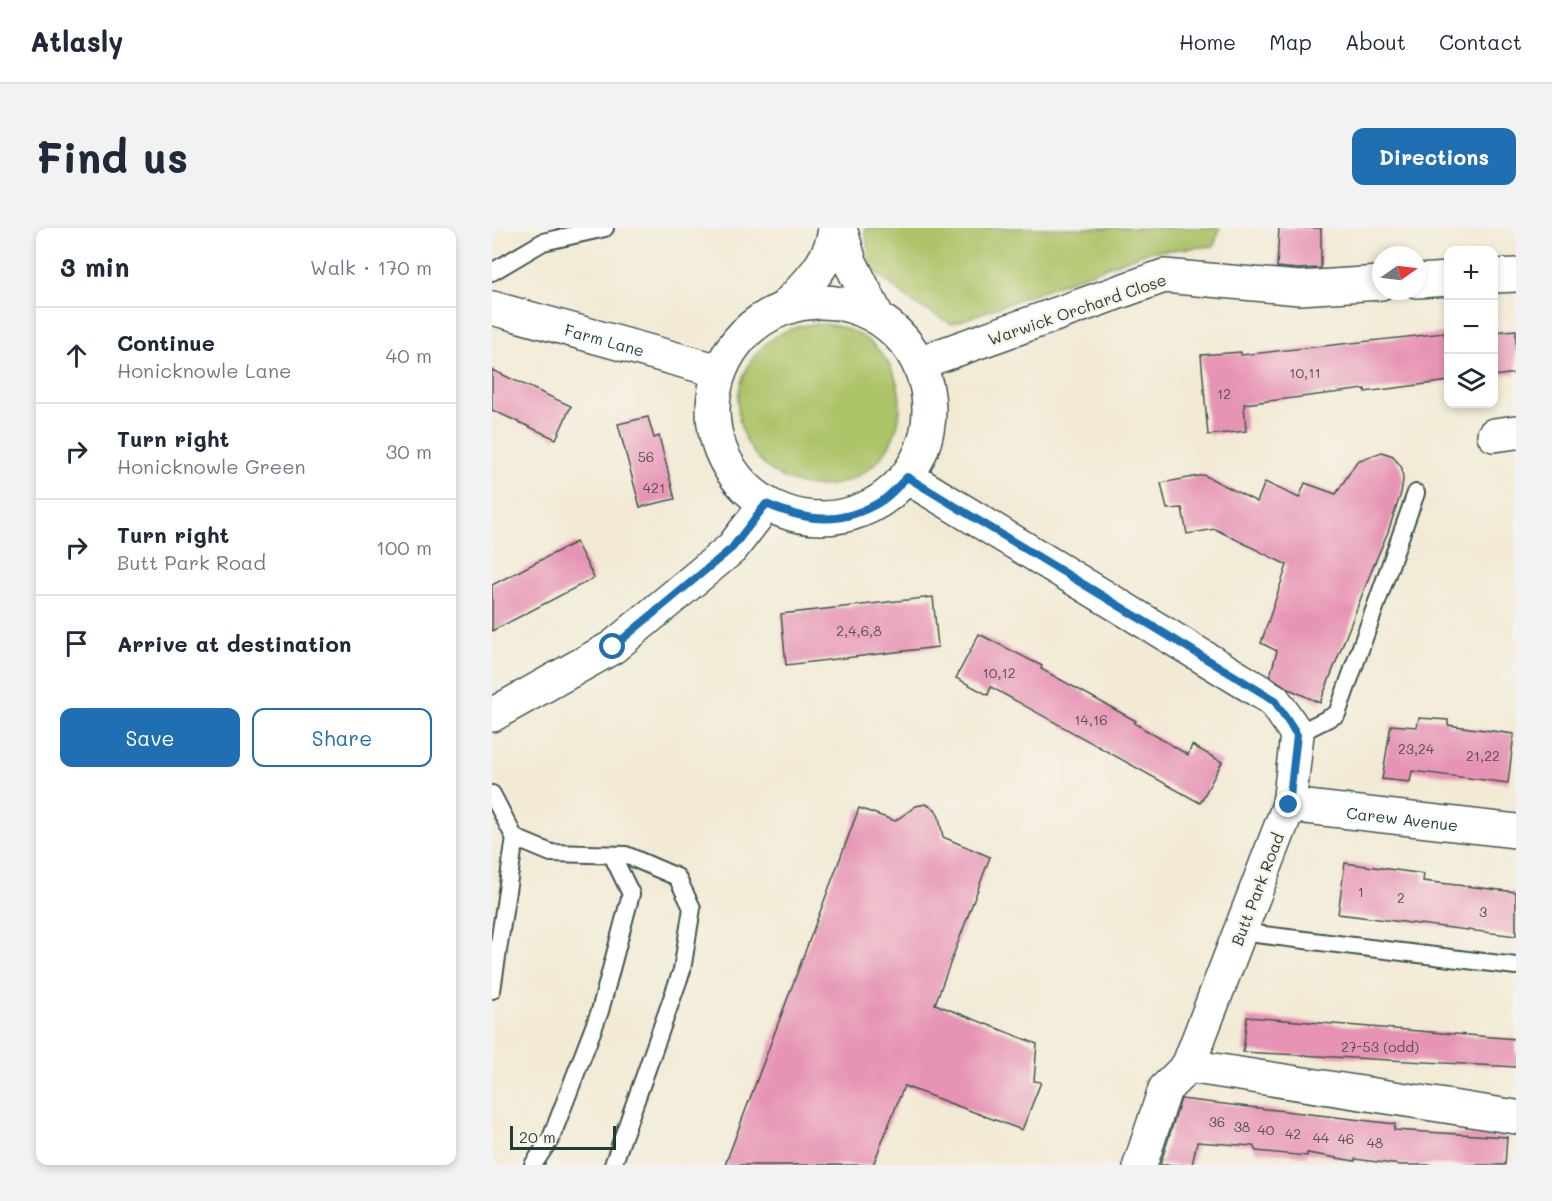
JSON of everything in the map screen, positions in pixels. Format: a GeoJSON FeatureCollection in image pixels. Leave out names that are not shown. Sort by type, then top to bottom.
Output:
{"type":"FeatureCollection","features":[{"type":"Feature","properties":{"kind":"street"},"geometry":{"type":"LineString","coordinates":[[785,306],[816,301],[848,304],[877,316],[902,337],[919,363],[929,402],[925,441],[907,477],[884,499],[857,513],[826,519],[795,516],[766,504],[742,486],[724,461],[714,432],[712,401],[719,371],[734,343],[757,321],[785,306],[817,274],[834,240],[835,228]]}},
{"type":"Feature","properties":{"kind":"street"},"geometry":{"type":"LineString","coordinates":[[840,228],[850,262],[877,316]]}},
{"type":"Feature","properties":{"kind":"street"},"geometry":{"type":"LineString","coordinates":[[1498,276],[1516,275]]}},
{"type":"Feature","properties":{"kind":"street","name":"Warwick Orchard Close"},"geometry":{"type":"LineString","coordinates":[[919,363],[1164,276],[1299,288],[1372,284]]}},
{"type":"Feature","properties":{"kind":"street"},"geometry":{"type":"LineString","coordinates":[[1426,280],[1444,279]]}},
{"type":"Feature","properties":{"kind":"street","name":"Farm Lane"},"geometry":{"type":"LineString","coordinates":[[492,308],[719,371]]}},
{"type":"Feature","properties":{"kind":"street"},"geometry":{"type":"LineString","coordinates":[[907,477],[1274,700],[1297,735]]}},
{"type":"Feature","properties":{"kind":"street"},"geometry":{"type":"LineString","coordinates":[[492,715],[613,647],[732,548],[766,504]]}},
{"type":"Feature","properties":{"kind":"street","name":"Butt Park Road"},"geometry":{"type":"LineString","coordinates":[[1188,1066],[1289,805],[1297,735]]}},
{"type":"Feature","properties":{"kind":"street","name":"Carew Avenue"},"geometry":{"type":"LineString","coordinates":[[1289,805],[1516,831]]}},
{"type":"Feature","properties":{"kind":"street"},"geometry":{"type":"LineString","coordinates":[[1140,1165],[1165,1089],[1188,1066],[1516,1117]]}},
{"type":"Feature","properties":{"kind":"lane"},"geometry":{"type":"LineString","coordinates":[[492,272],[543,242],[605,228]]}},
{"type":"Feature","properties":{"kind":"lane"},"geometry":{"type":"LineString","coordinates":[[1297,735],[1337,714],[1416,493]]}},
{"type":"Feature","properties":{"kind":"lane"},"geometry":{"type":"LineString","coordinates":[[492,794],[516,841],[492,990]]}},
{"type":"Feature","properties":{"kind":"lane"},"geometry":{"type":"LineString","coordinates":[[516,841],[551,853],[626,855],[677,877],[692,908],[682,970],[613,1165]]}},
{"type":"Feature","properties":{"kind":"lane"},"geometry":{"type":"LineString","coordinates":[[533,1165],[551,1138],[600,1011],[631,894],[612,855]]}},
{"type":"Feature","properties":{"kind":"lane"},"geometry":{"type":"LineString","coordinates":[[1240,932],[1516,966]]}},
{"type":"Feature","properties":{"kind":"green space"},"geometry":{"type":"Polygon","coordinates":[[[865,228],[1220,228],[1214,246],[1147,252],[952,324],[913,303],[870,267],[865,228]]]}},
{"type":"Feature","properties":{"kind":"green space"},"geometry":{"type":"Polygon","coordinates":[[[819,324],[850,331],[864,338],[876,348],[886,360],[893,374],[900,405],[893,436],[886,450],[876,462],[864,472],[850,479],[819,486],[788,479],[774,472],[762,462],[752,450],[745,436],[738,405],[745,374],[752,360],[762,348],[774,338],[788,331],[819,324]]]}},
{"type":"Feature","properties":{"kind":"building"},"geometry":{"type":"Polygon","coordinates":[[[1279,228],[1321,228],[1321,268],[1277,267],[1279,228]]]}},
{"type":"Feature","properties":{"kind":"building"},"geometry":{"type":"Polygon","coordinates":[[[1516,330],[1516,373],[1498,375],[1498,332],[1516,330]]]}},
{"type":"Feature","properties":{"kind":"building"},"geometry":{"type":"Polygon","coordinates":[[[1444,333],[1444,382],[1244,404],[1246,431],[1208,435],[1201,355],[1241,352],[1241,355],[1444,333]]]}},
{"type":"Feature","properties":{"kind":"building"},"geometry":{"type":"Polygon","coordinates":[[[492,370],[571,406],[556,439],[492,410],[492,370]]]}},
{"type":"Feature","properties":{"kind":"building"},"geometry":{"type":"Polygon","coordinates":[[[648,417],[654,438],[659,436],[675,499],[640,507],[618,424],[648,417]]]}},
{"type":"Feature","properties":{"kind":"building"},"geometry":{"type":"Polygon","coordinates":[[[1382,452],[1393,456],[1402,468],[1401,493],[1388,532],[1320,703],[1289,689],[1270,676],[1277,651],[1261,643],[1287,565],[1215,529],[1187,534],[1182,508],[1167,509],[1161,483],[1204,475],[1257,502],[1265,482],[1299,498],[1305,483],[1336,494],[1357,461],[1382,452]]]}},
{"type":"Feature","properties":{"kind":"building"},"geometry":{"type":"Polygon","coordinates":[[[576,542],[594,578],[492,631],[492,585],[576,542]]]}},
{"type":"Feature","properties":{"kind":"building"},"geometry":{"type":"Polygon","coordinates":[[[933,597],[938,647],[786,665],[781,614],[933,597]]]}},
{"type":"Feature","properties":{"kind":"building"},"geometry":{"type":"Polygon","coordinates":[[[979,634],[1042,666],[1041,669],[1136,721],[1134,723],[1188,755],[1192,745],[1222,762],[1200,803],[991,687],[988,695],[956,678],[979,634]]]}},
{"type":"Feature","properties":{"kind":"building"},"geometry":{"type":"Polygon","coordinates":[[[1419,718],[1448,720],[1448,725],[1514,734],[1508,783],[1412,771],[1410,782],[1382,779],[1391,725],[1417,727],[1419,718]]]}},
{"type":"Feature","properties":{"kind":"building"},"geometry":{"type":"Polygon","coordinates":[[[926,804],[935,809],[943,837],[990,857],[935,1004],[1037,1044],[1034,1081],[1041,1082],[1022,1130],[904,1086],[873,1165],[725,1165],[859,808],[895,821],[916,806],[926,804]]]}},
{"type":"Feature","properties":{"kind":"building"},"geometry":{"type":"Polygon","coordinates":[[[1345,863],[1424,874],[1423,881],[1516,892],[1516,936],[1338,914],[1345,863]]]}},
{"type":"Feature","properties":{"kind":"building"},"geometry":{"type":"Polygon","coordinates":[[[1247,1017],[1516,1039],[1516,1067],[1243,1052],[1247,1017]]]}},
{"type":"Feature","properties":{"kind":"building"},"geometry":{"type":"Polygon","coordinates":[[[1181,1099],[1395,1124],[1394,1130],[1507,1137],[1505,1165],[1401,1165],[1355,1159],[1355,1161],[1307,1153],[1307,1156],[1256,1151],[1253,1146],[1197,1142],[1192,1165],[1160,1165],[1181,1099]]]}},
{"type":"Feature","properties":{"kind":"route"},"geometry":{"type":"LineString","coordinates":[[613,647],[732,548],[766,504],[795,516],[826,519],[857,513],[884,499],[907,477],[1274,700],[1297,735],[1289,805]]}}]}
